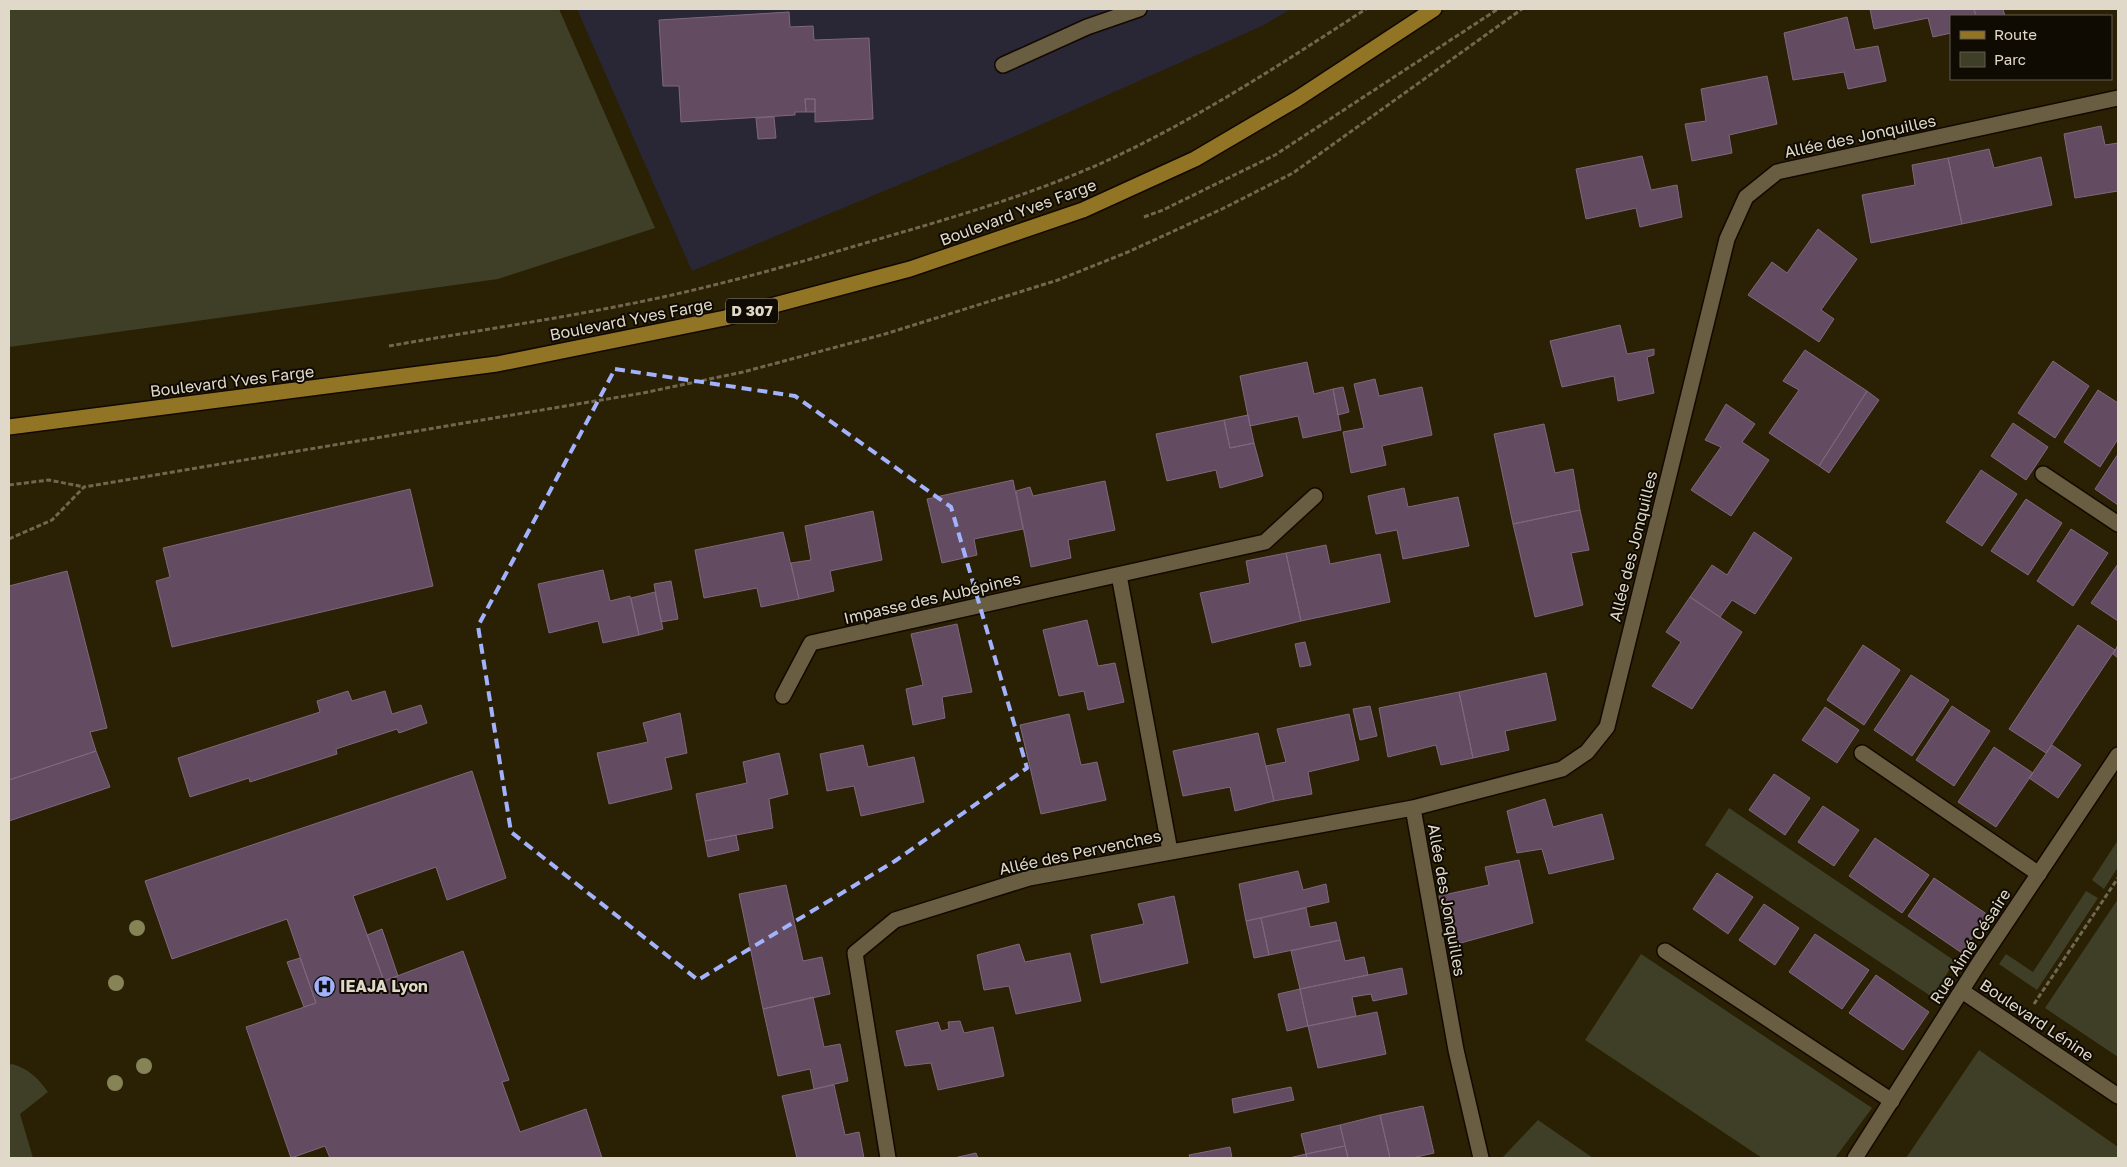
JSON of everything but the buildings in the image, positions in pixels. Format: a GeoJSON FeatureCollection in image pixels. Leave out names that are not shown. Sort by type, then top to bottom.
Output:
{"type":"FeatureCollection","features":[{"type":"Feature","properties":{"kind":"main road","name":"Boulevard Yves Farge"},"geometry":{"type":"LineString","coordinates":[[9,427],[497,364],[726,318],[910,269],[1083,210],[1195,159],[1297,99],[1434,9]]}},
{"type":"Feature","properties":{"kind":"street"},"geometry":{"type":"LineString","coordinates":[[1003,65],[1087,27],[1139,9]]}},
{"type":"Feature","properties":{"kind":"street","name":"Allée des Jonquilles"},"geometry":{"type":"LineString","coordinates":[[1481,1158],[1456,1050],[1413,808],[1562,769],[1587,752],[1607,727],[1727,240],[1746,197],[1778,172],[2118,98]]}},
{"type":"Feature","properties":{"kind":"street"},"geometry":{"type":"LineString","coordinates":[[2043,474],[2118,524]]}},
{"type":"Feature","properties":{"kind":"street","name":"Impasse des Aubépines"},"geometry":{"type":"LineString","coordinates":[[783,696],[811,643],[1265,542],[1315,496]]}},
{"type":"Feature","properties":{"kind":"street"},"geometry":{"type":"LineString","coordinates":[[1119,575],[1170,851]]}},
{"type":"Feature","properties":{"kind":"street"},"geometry":{"type":"LineString","coordinates":[[1862,753],[2039,874]]}},
{"type":"Feature","properties":{"kind":"street","name":"Rue Aimé Césaire"},"geometry":{"type":"LineString","coordinates":[[1854,1158],[2118,755]]}},
{"type":"Feature","properties":{"kind":"street","name":"Allée des Pervenches"},"geometry":{"type":"LineString","coordinates":[[888,1158],[855,953],[895,920],[1030,878],[1413,808]]}},
{"type":"Feature","properties":{"kind":"street"},"geometry":{"type":"LineString","coordinates":[[1665,951],[1892,1101]]}},
{"type":"Feature","properties":{"kind":"street","name":"Boulevard Lénine"},"geometry":{"type":"LineString","coordinates":[[1962,991],[2118,1096]]}},
{"type":"Feature","properties":{"kind":"path"},"geometry":{"type":"LineString","coordinates":[[383,347],[622,305],[713,286],[889,236],[1018,195],[1103,163],[1184,121],[1252,82],[1366,9]]}},
{"type":"Feature","properties":{"kind":"path"},"geometry":{"type":"LineString","coordinates":[[9,485],[49,480],[84,487]]}},
{"type":"Feature","properties":{"kind":"path"},"geometry":{"type":"LineString","coordinates":[[2018,1028],[2118,878]]}},
{"type":"Feature","properties":{"kind":"highlighted area"},"geometry":{"type":"Polygon","coordinates":[[[615,369],[795,396],[951,507],[1027,768],[895,861],[698,980],[511,832],[478,626],[615,369]]]}},
{"type":"Feature","properties":{"kind":"shaded area"},"geometry":{"type":"Polygon","coordinates":[[[577,9],[1291,9],[1262,26],[1002,142],[692,271],[577,9]]]}},
{"type":"Feature","properties":{"kind":"green space"},"geometry":{"type":"Polygon","coordinates":[[[9,9],[559,9],[655,228],[498,279],[9,347],[9,9]]]}},
{"type":"Feature","properties":{"kind":"green space"},"geometry":{"type":"Polygon","coordinates":[[[1729,808],[1955,961],[1932,997],[1705,845],[1729,808]]]}},
{"type":"Feature","properties":{"kind":"green space"},"geometry":{"type":"Polygon","coordinates":[[[2118,840],[2118,867],[2104,889],[2092,880],[2118,840]]]}},
{"type":"Feature","properties":{"kind":"green space"},"geometry":{"type":"Polygon","coordinates":[[[2086,891],[2098,898],[2037,990],[1999,964],[2006,954],[2033,972],[2086,891]]]}},
{"type":"Feature","properties":{"kind":"green space"},"geometry":{"type":"Polygon","coordinates":[[[2118,899],[2118,1057],[2045,1008],[2118,899]]]}},
{"type":"Feature","properties":{"kind":"green space"},"geometry":{"type":"Polygon","coordinates":[[[1641,954],[1872,1108],[1835,1158],[1762,1158],[1585,1040],[1641,954]]]}},
{"type":"Feature","properties":{"kind":"green space"},"geometry":{"type":"Polygon","coordinates":[[[1979,1050],[2118,1147],[2118,1158],[1906,1158],[1979,1050]]]}},
{"type":"Feature","properties":{"kind":"green space"},"geometry":{"type":"Polygon","coordinates":[[[12,1064],[33,1075],[48,1092],[20,1114],[33,1158],[9,1158],[9,1065],[12,1064]]]}},
{"type":"Feature","properties":{"kind":"green space"},"geometry":{"type":"Polygon","coordinates":[[[1538,1120],[1593,1158],[1502,1158],[1538,1120]]]}},
{"type":"Feature","properties":{"kind":"place","name":"IEAJA Lyon"},"geometry":{"type":"Point","coordinates":[324,986]}}]}
